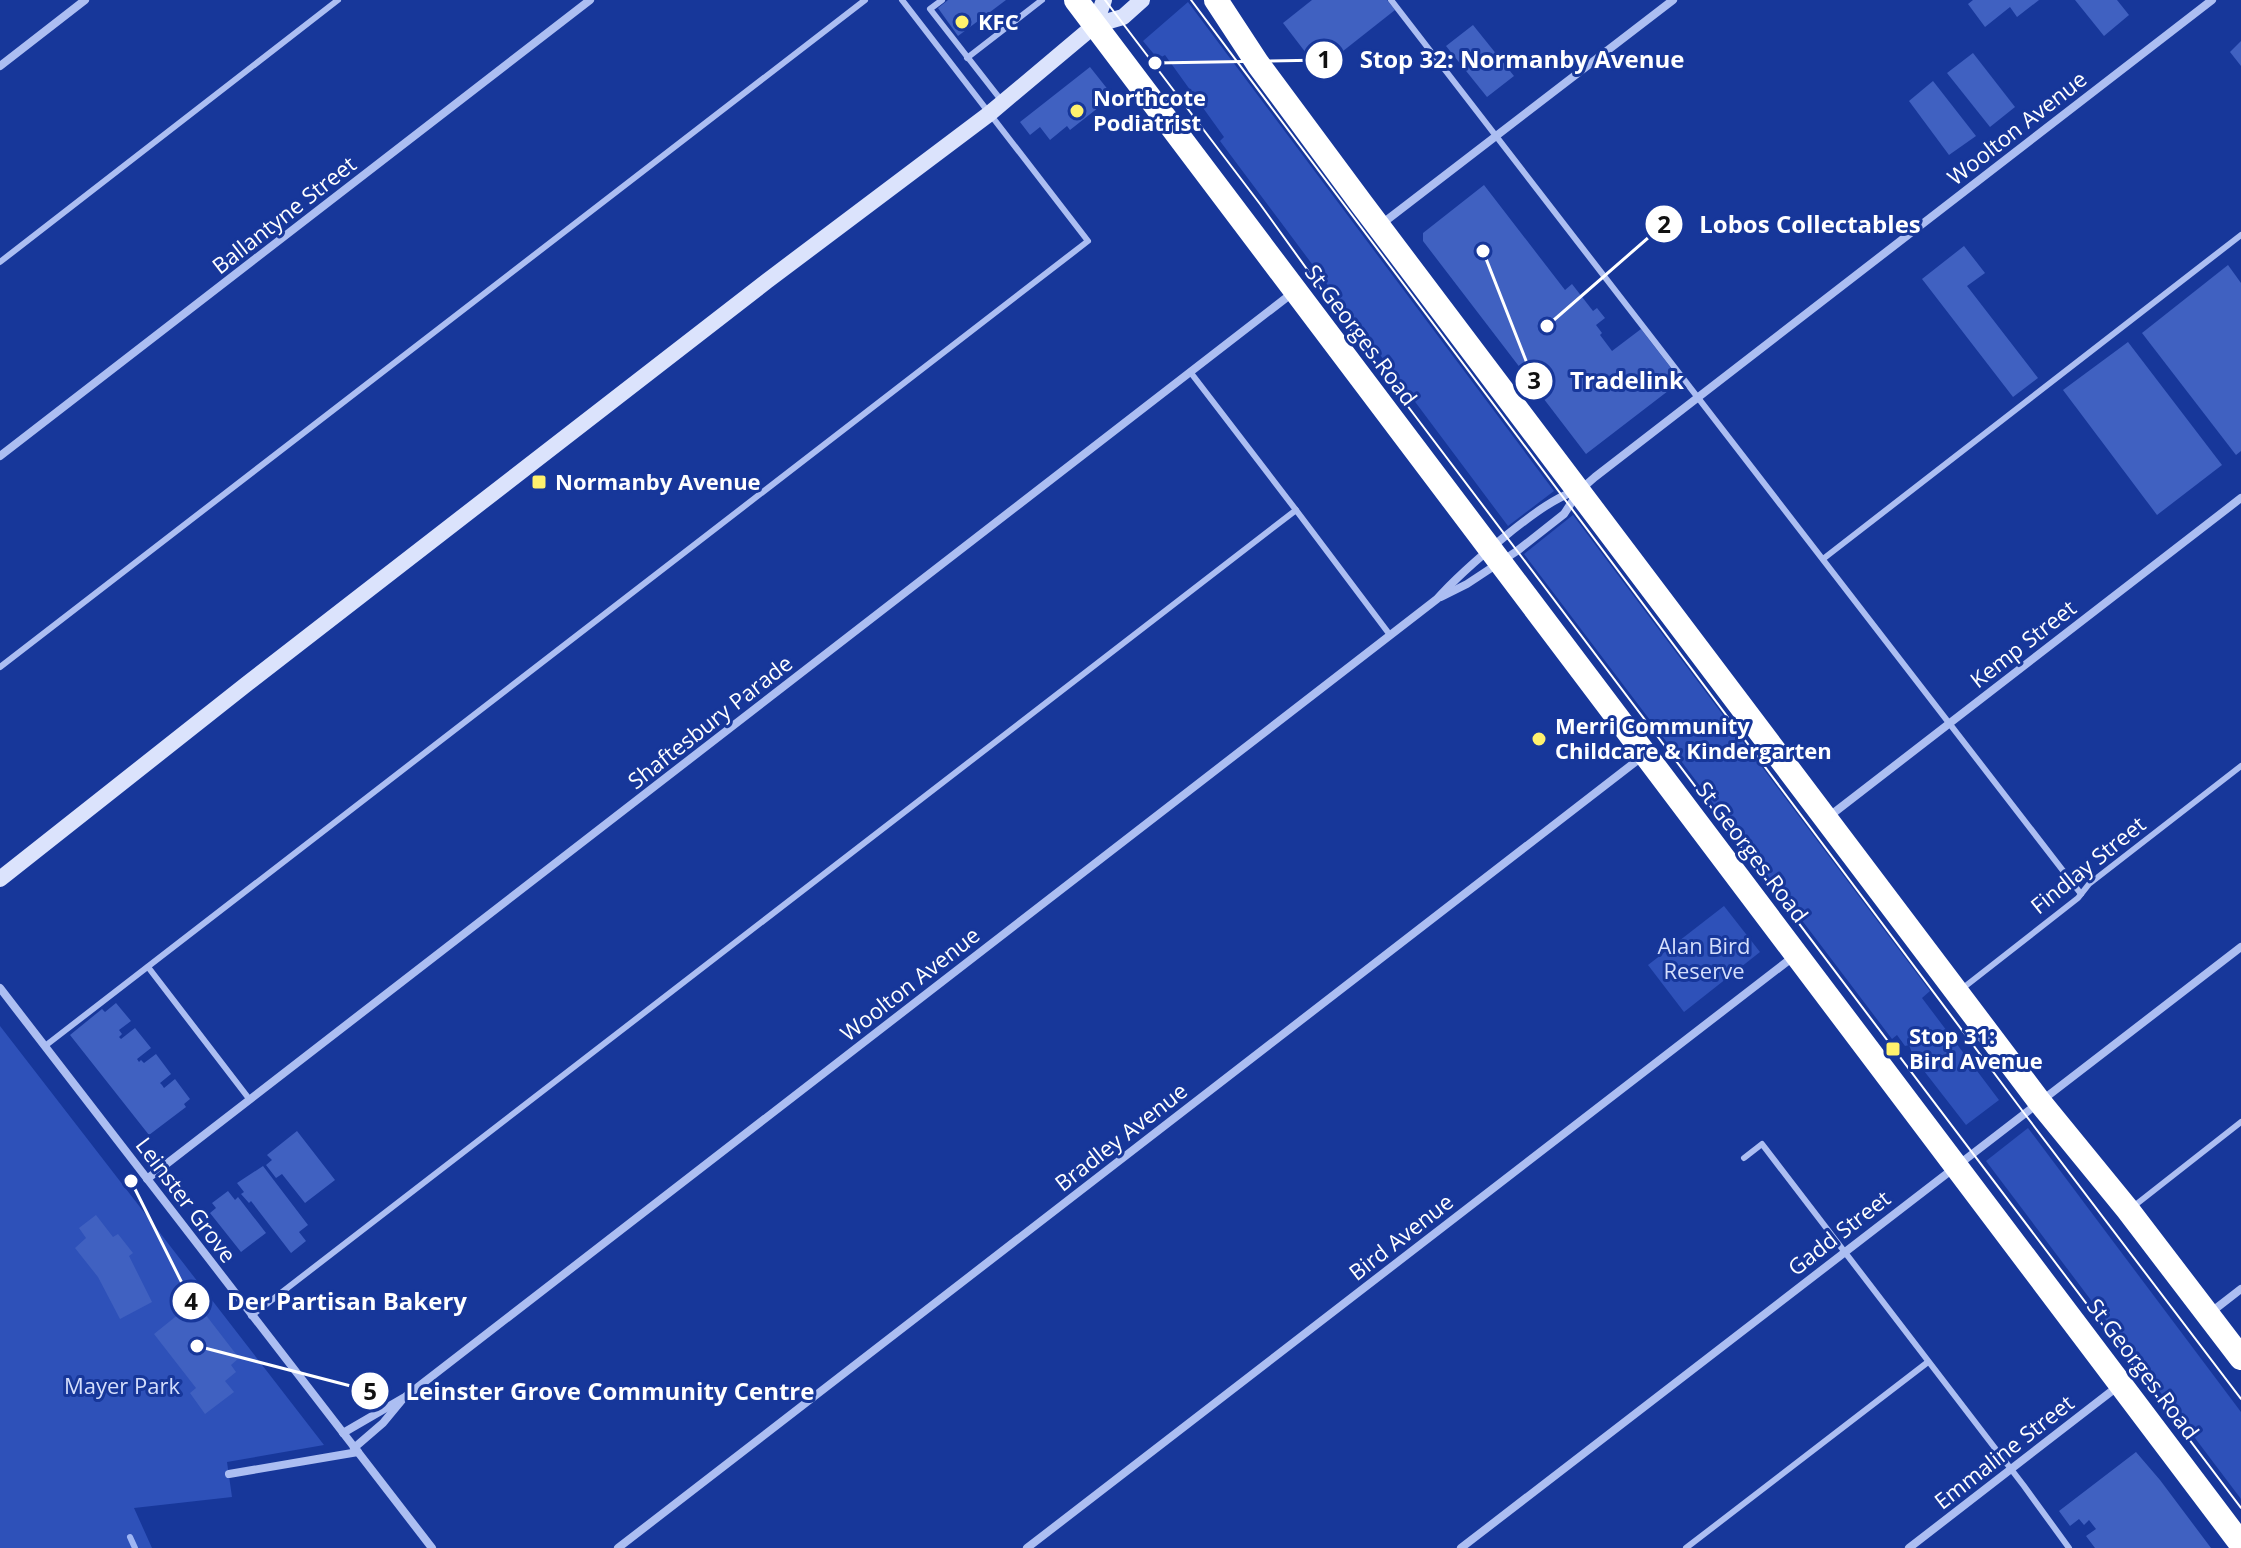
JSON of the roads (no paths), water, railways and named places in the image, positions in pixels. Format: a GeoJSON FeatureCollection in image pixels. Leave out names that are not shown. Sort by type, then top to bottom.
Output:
{"type":"FeatureCollection","features":[{"type":"Feature","properties":{"kind":"highway","name":"St Georges Road"},"geometry":{"type":"LineString","coordinates":[[1076,0],[2241,1544]]}},
{"type":"Feature","properties":{"kind":"highway"},"geometry":{"type":"LineString","coordinates":[[1216,0],[1284,100],[2039,1101],[2128,1210],[2241,1358]]}},
{"type":"Feature","properties":{"kind":"main road"},"geometry":{"type":"LineString","coordinates":[[1095,25],[1104,0]]}},
{"type":"Feature","properties":{"kind":"main road"},"geometry":{"type":"LineString","coordinates":[[0,879],[730,310],[989,114],[1095,25],[1123,17],[1142,0]]}},
{"type":"Feature","properties":{"kind":"street"},"geometry":{"type":"LineString","coordinates":[[0,66],[85,0]]}},
{"type":"Feature","properties":{"kind":"street","name":"Ballantyne Street"},"geometry":{"type":"LineString","coordinates":[[0,456],[590,0]]}},
{"type":"Feature","properties":{"kind":"street"},"geometry":{"type":"LineString","coordinates":[[1379,226],[1673,0]]}},
{"type":"Feature","properties":{"kind":"street","name":"Woolton Avenue"},"geometry":{"type":"LineString","coordinates":[[343,1433],[405,1397],[1437,599],[1457,577],[1564,514],[1579,491],[2212,0]]}},
{"type":"Feature","properties":{"kind":"street","name":"Shaftesbury Parade"},"geometry":{"type":"LineString","coordinates":[[147,1179],[1295,291]]}},
{"type":"Feature","properties":{"kind":"street","name":"Woolton Avenue"},"geometry":{"type":"LineString","coordinates":[[1437,599],[1467,584],[1555,499],[1579,491]]}},
{"type":"Feature","properties":{"kind":"street","name":"Kemp Street"},"geometry":{"type":"LineString","coordinates":[[1827,818],[2241,498]]}},
{"type":"Feature","properties":{"kind":"street","name":"Bradley Avenue"},"geometry":{"type":"LineString","coordinates":[[618,1548],[1646,754]]}},
{"type":"Feature","properties":{"kind":"street","name":"Gadd Street"},"geometry":{"type":"LineString","coordinates":[[1461,1548],[2241,947]]}},
{"type":"Feature","properties":{"kind":"street","name":"Bird Avenue"},"geometry":{"type":"LineString","coordinates":[[1027,1548],[1797,954]]}},
{"type":"Feature","properties":{"kind":"street","name":"Leinster Grove"},"geometry":{"type":"LineString","coordinates":[[0,988],[432,1548]]}},
{"type":"Feature","properties":{"kind":"street"},"geometry":{"type":"LineString","coordinates":[[2207,1315],[2241,1289]]}},
{"type":"Feature","properties":{"kind":"street","name":"Emmaline Street"},"geometry":{"type":"LineString","coordinates":[[1909,1548],[2121,1384]]}},
{"type":"Feature","properties":{"kind":"street","name":"Woolton Avenue"},"geometry":{"type":"LineString","coordinates":[[356,1450],[405,1397]]}},
{"type":"Feature","properties":{"kind":"street"},"geometry":{"type":"LineString","coordinates":[[229,1474],[356,1450]]}},
{"type":"Feature","properties":{"kind":"lane"},"geometry":{"type":"LineString","coordinates":[[0,262],[338,0]]}},
{"type":"Feature","properties":{"kind":"lane"},"geometry":{"type":"LineString","coordinates":[[0,667],[865,0]]}},
{"type":"Feature","properties":{"kind":"lane"},"geometry":{"type":"LineString","coordinates":[[45,1046],[1088,241],[902,0]]}},
{"type":"Feature","properties":{"kind":"lane"},"geometry":{"type":"LineString","coordinates":[[942,0],[930,9],[1003,103]]}},
{"type":"Feature","properties":{"kind":"lane"},"geometry":{"type":"LineString","coordinates":[[967,58],[1042,0]]}},
{"type":"Feature","properties":{"kind":"lane"},"geometry":{"type":"LineString","coordinates":[[1391,0],[2081,894]]}},
{"type":"Feature","properties":{"kind":"lane"},"geometry":{"type":"LineString","coordinates":[[1823,559],[2241,235]]}},
{"type":"Feature","properties":{"kind":"lane"},"geometry":{"type":"LineString","coordinates":[[1191,373],[1390,635]]}},
{"type":"Feature","properties":{"kind":"lane"},"geometry":{"type":"LineString","coordinates":[[251,1316],[1296,510]]}},
{"type":"Feature","properties":{"kind":"lane","name":"Findlay Street"},"geometry":{"type":"LineString","coordinates":[[1958,993],[2081,894],[2089,884],[2241,766]]}},
{"type":"Feature","properties":{"kind":"lane"},"geometry":{"type":"LineString","coordinates":[[148,967],[250,1100]]}},
{"type":"Feature","properties":{"kind":"lane"},"geometry":{"type":"LineString","coordinates":[[2128,1210],[2241,1122]]}},
{"type":"Feature","properties":{"kind":"lane"},"geometry":{"type":"LineString","coordinates":[[1744,1158],[1762,1144],[2069,1548]]}},
{"type":"Feature","properties":{"kind":"lane"},"geometry":{"type":"LineString","coordinates":[[1686,1548],[1928,1362]]}},
{"type":"Feature","properties":{"kind":"waterway"},"geometry":{"type":"LineString","coordinates":[[130,1537],[135,1548]]}},
{"type":"Feature","properties":{"kind":"tram line"},"geometry":{"type":"LineString","coordinates":[[1105,0],[1260,204],[1363,347],[2241,1508]]}},
{"type":"Feature","properties":{"kind":"tram line"},"geometry":{"type":"LineString","coordinates":[[1191,0],[2241,1399]]}},
{"type":"Feature","properties":{"kind":"place","name":"KFC"},"geometry":{"type":"Point","coordinates":[962,22]}},
{"type":"Feature","properties":{"kind":"place","name":"Stop 32: Normanby Avenue"},"geometry":{"type":"Point","coordinates":[1155,63]}},
{"type":"Feature","properties":{"kind":"place","name":"Northcote Podiatrist"},"geometry":{"type":"Point","coordinates":[1077,111]}},
{"type":"Feature","properties":{"kind":"place","name":"Tradelink"},"geometry":{"type":"Point","coordinates":[1483,251]}},
{"type":"Feature","properties":{"kind":"place","name":"Lobos Collectables"},"geometry":{"type":"Point","coordinates":[1547,326]}},
{"type":"Feature","properties":{"kind":"place","name":"Normanby Avenue"},"geometry":{"type":"Point","coordinates":[539,482]}},
{"type":"Feature","properties":{"kind":"place","name":"Merri Community Childcare & Kindergarten"},"geometry":{"type":"Point","coordinates":[1539,739]}},
{"type":"Feature","properties":{"kind":"place","name":"Stop 31: Bird Avenue"},"geometry":{"type":"Point","coordinates":[1893,1049]}},
{"type":"Feature","properties":{"kind":"place","name":"Der Partisan Bakery"},"geometry":{"type":"Point","coordinates":[131,1181]}},
{"type":"Feature","properties":{"kind":"place","name":"Leinster Grove Community Centre"},"geometry":{"type":"Point","coordinates":[197,1346]}},
{"type":"Feature","properties":{"kind":"park label","name":"Alan Bird Reserve"},"geometry":{"type":"Point","coordinates":[1704,958]}},
{"type":"Feature","properties":{"kind":"park label","name":"Mayer Park"},"geometry":{"type":"Point","coordinates":[122,1386]}}]}
